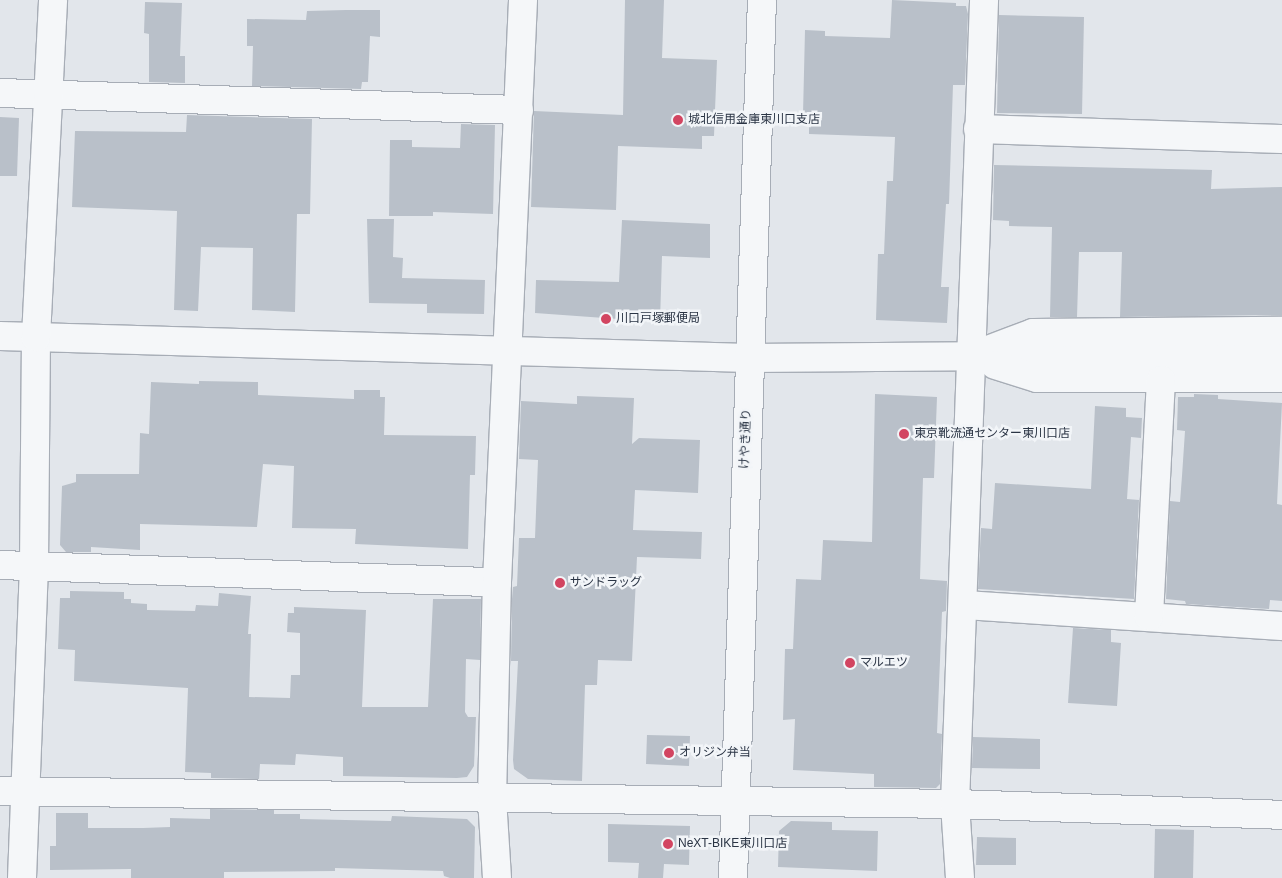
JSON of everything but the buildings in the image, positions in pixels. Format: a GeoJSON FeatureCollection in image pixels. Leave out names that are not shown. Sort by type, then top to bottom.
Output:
{"type":"FeatureCollection","features":[{"type":"Feature","properties":{"kind":"street"},"geometry":{"type":"LineString","coordinates":[[22,878],[13,791],[34,565],[36,337],[50,93],[53,0]]}},
{"type":"Feature","properties":{"kind":"street"},"geometry":{"type":"LineString","coordinates":[[497,878],[492,799],[497,582],[523,0]]}},
{"type":"Feature","properties":{"kind":"street","name":"けやき通り"},"geometry":{"type":"LineString","coordinates":[[733,878],[748,358],[762,0]]}},
{"type":"Feature","properties":{"kind":"street"},"geometry":{"type":"LineString","coordinates":[[960,878],[955,804],[964,604],[970,357],[984,0]]}},
{"type":"Feature","properties":{"kind":"street"},"geometry":{"type":"LineString","coordinates":[[0,93],[50,93],[519,110]]}},
{"type":"Feature","properties":{"kind":"street"},"geometry":{"type":"LineString","coordinates":[[978,129],[1282,138]]}},
{"type":"Feature","properties":{"kind":"street"},"geometry":{"type":"LineString","coordinates":[[970,357],[1033,333],[1282,331]]}},
{"type":"Feature","properties":{"kind":"street"},"geometry":{"type":"LineString","coordinates":[[0,336],[748,358],[1282,354]]}},
{"type":"Feature","properties":{"kind":"street"},"geometry":{"type":"LineString","coordinates":[[970,357],[1037,378],[1161,380],[1282,378]]}},
{"type":"Feature","properties":{"kind":"street"},"geometry":{"type":"LineString","coordinates":[[1149,616],[1161,380]]}},
{"type":"Feature","properties":{"kind":"street"},"geometry":{"type":"LineString","coordinates":[[0,565],[497,582]]}},
{"type":"Feature","properties":{"kind":"street"},"geometry":{"type":"LineString","coordinates":[[964,604],[1282,626]]}},
{"type":"Feature","properties":{"kind":"street"},"geometry":{"type":"LineString","coordinates":[[13,791],[955,804],[1282,815]]}},
{"type":"Feature","properties":{"kind":"place","name":"城北信用金庫東川口支店"},"geometry":{"type":"Point","coordinates":[678,120]}},
{"type":"Feature","properties":{"kind":"place","name":"川口戸塚郵便局"},"geometry":{"type":"Point","coordinates":[606,319]}},
{"type":"Feature","properties":{"kind":"place","name":"東京靴流通センター東川口店"},"geometry":{"type":"Point","coordinates":[904,434]}},
{"type":"Feature","properties":{"kind":"place","name":"サンドラッグ"},"geometry":{"type":"Point","coordinates":[560,583]}},
{"type":"Feature","properties":{"kind":"place","name":"マルエツ"},"geometry":{"type":"Point","coordinates":[850,663]}},
{"type":"Feature","properties":{"kind":"place","name":"オリジン弁当"},"geometry":{"type":"Point","coordinates":[669,753]}},
{"type":"Feature","properties":{"kind":"place","name":"NeXT-BIKE東川口店"},"geometry":{"type":"Point","coordinates":[668,844]}}]}
